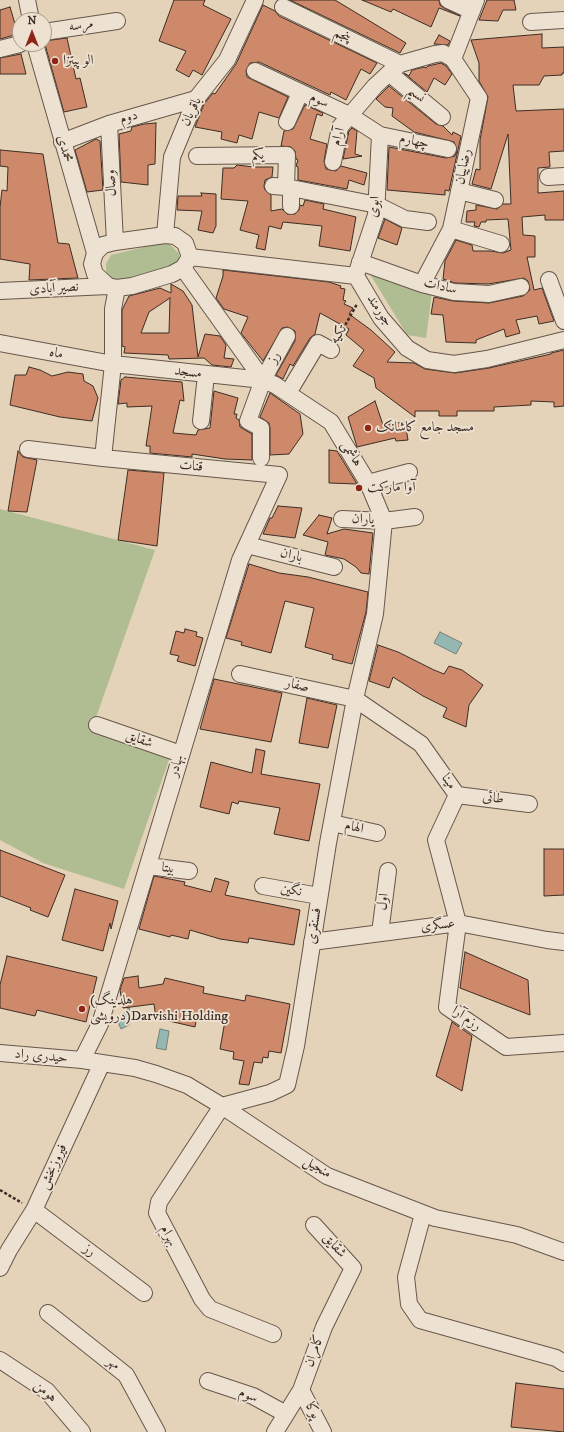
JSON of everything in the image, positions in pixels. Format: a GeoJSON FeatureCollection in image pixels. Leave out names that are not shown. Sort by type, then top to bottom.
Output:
{"type":"FeatureCollection","features":[{"type":"Feature","properties":{"kind":"street"},"geometry":{"type":"LineString","coordinates":[[27,0],[29,12]]}},
{"type":"Feature","properties":{"kind":"street","name":"باقریان"},"geometry":{"type":"LineString","coordinates":[[165,235],[172,157],[196,99],[227,60],[255,0]]}},
{"type":"Feature","properties":{"kind":"street"},"geometry":{"type":"LineString","coordinates":[[350,115],[395,69],[435,54],[443,53],[455,55],[474,5],[448,0]]}},
{"type":"Feature","properties":{"kind":"street","name":"پنجم"},"geometry":{"type":"LineString","coordinates":[[283,7],[395,69]]}},
{"type":"Feature","properties":{"kind":"street"},"geometry":{"type":"LineString","coordinates":[[531,22],[564,20]]}},
{"type":"Feature","properties":{"kind":"street","name":"مرسه"},"geometry":{"type":"LineString","coordinates":[[52,31],[117,21]]}},
{"type":"Feature","properties":{"kind":"street"},"geometry":{"type":"LineString","coordinates":[[0,49],[12,46]]}},
{"type":"Feature","properties":{"kind":"street","name":"محمدی"},"geometry":{"type":"LineString","coordinates":[[37,52],[94,253],[92,264],[95,274],[112,287]]}},
{"type":"Feature","properties":{"kind":"street","name":"رضاییان"},"geometry":{"type":"LineString","coordinates":[[422,284],[451,229],[479,98],[455,55]]}},
{"type":"Feature","properties":{"kind":"street","name":"نسیم"},"geometry":{"type":"LineString","coordinates":[[395,69],[442,117]]}},
{"type":"Feature","properties":{"kind":"street","name":"سوم"},"geometry":{"type":"LineString","coordinates":[[255,71],[350,115],[380,135]]}},
{"type":"Feature","properties":{"kind":"street"},"geometry":{"type":"LineString","coordinates":[[287,122],[300,93]]}},
{"type":"Feature","properties":{"kind":"street","name":"دوم"},"geometry":{"type":"LineString","coordinates":[[62,142],[110,124],[196,99]]}},
{"type":"Feature","properties":{"kind":"street","name":"آرام"},"geometry":{"type":"LineString","coordinates":[[333,162],[340,127],[350,115]]}},
{"type":"Feature","properties":{"kind":"street","name":"وصال"},"geometry":{"type":"LineString","coordinates":[[110,124],[116,242]]}},
{"type":"Feature","properties":{"kind":"street","name":"چهارم"},"geometry":{"type":"LineString","coordinates":[[380,135],[448,149]]}},
{"type":"Feature","properties":{"kind":"street","name":"ابوی"},"geometry":{"type":"LineString","coordinates":[[358,269],[376,215],[380,135]]}},
{"type":"Feature","properties":{"kind":"street","name":"یکم"},"geometry":{"type":"LineString","coordinates":[[197,156],[287,155],[283,187]]}},
{"type":"Feature","properties":{"kind":"street"},"geometry":{"type":"LineString","coordinates":[[548,177],[564,176]]}},
{"type":"Feature","properties":{"kind":"street"},"geometry":{"type":"LineString","coordinates":[[283,187],[377,205],[405,219],[428,222]]}},
{"type":"Feature","properties":{"kind":"street"},"geometry":{"type":"LineString","coordinates":[[283,187],[291,206]]}},
{"type":"Feature","properties":{"kind":"street"},"geometry":{"type":"LineString","coordinates":[[459,191],[495,200]]}},
{"type":"Feature","properties":{"kind":"street"},"geometry":{"type":"LineString","coordinates":[[451,229],[501,244]]}},
{"type":"Feature","properties":{"kind":"street"},"geometry":{"type":"LineString","coordinates":[[94,253],[103,245],[165,235]]}},
{"type":"Feature","properties":{"kind":"street","name":"هاشمی"},"geometry":{"type":"LineString","coordinates":[[165,235],[175,236],[186,243],[187,262],[263,380],[288,393],[331,422],[368,483],[384,521],[375,614],[355,699]]}},
{"type":"Feature","properties":{"kind":"street"},"geometry":{"type":"LineString","coordinates":[[187,262],[358,269]]}},
{"type":"Feature","properties":{"kind":"street","name":"نصیر آبادی"},"geometry":{"type":"LineString","coordinates":[[0,291],[132,286],[172,274],[187,262]]}},
{"type":"Feature","properties":{"kind":"street","name":"سادات"},"geometry":{"type":"LineString","coordinates":[[358,269],[454,292],[490,294],[521,287]]}},
{"type":"Feature","properties":{"kind":"street","name":"جورمند"},"geometry":{"type":"LineString","coordinates":[[358,269],[381,318],[407,348],[427,360],[454,364],[487,359],[564,340]]}},
{"type":"Feature","properties":{"kind":"street"},"geometry":{"type":"LineString","coordinates":[[549,280],[564,322]]}},
{"type":"Feature","properties":{"kind":"street"},"geometry":{"type":"LineString","coordinates":[[103,458],[112,364],[112,287]]}},
{"type":"Feature","properties":{"kind":"street","name":"رز"},"geometry":{"type":"LineString","coordinates":[[262,458],[262,428],[248,421],[263,380],[287,336]]}},
{"type":"Feature","properties":{"kind":"street","name":"ماه"},"geometry":{"type":"LineString","coordinates":[[0,343],[112,364]]}},
{"type":"Feature","properties":{"kind":"street","name":"تکیه"},"geometry":{"type":"LineString","coordinates":[[288,393],[318,343],[332,350]]}},
{"type":"Feature","properties":{"kind":"street","name":"مسجد"},"geometry":{"type":"LineString","coordinates":[[112,364],[263,380]]}},
{"type":"Feature","properties":{"kind":"street"},"geometry":{"type":"LineString","coordinates":[[201,421],[206,375]]}},
{"type":"Feature","properties":{"kind":"street","name":"قنات"},"geometry":{"type":"LineString","coordinates":[[28,449],[103,458],[280,475]]}},
{"type":"Feature","properties":{"kind":"street"},"geometry":{"type":"LineString","coordinates":[[368,483],[409,472]]}},
{"type":"Feature","properties":{"kind":"street","name":"بهادر"},"geometry":{"type":"LineString","coordinates":[[82,1060],[100,1024],[240,560],[280,475]]}},
{"type":"Feature","properties":{"kind":"street","name":"یاران"},"geometry":{"type":"LineString","coordinates":[[342,519],[384,521],[415,517]]}},
{"type":"Feature","properties":{"kind":"street","name":"باران"},"geometry":{"type":"LineString","coordinates":[[247,545],[334,567]]}},
{"type":"Feature","properties":{"kind":"street","name":"صفار"},"geometry":{"type":"LineString","coordinates":[[240,674],[355,699]]}},
{"type":"Feature","properties":{"kind":"street","name":"مینا"},"geometry":{"type":"LineString","coordinates":[[355,699],[421,744],[457,795],[436,840],[458,922]]}},
{"type":"Feature","properties":{"kind":"street","name":"فسنقری"},"geometry":{"type":"LineString","coordinates":[[222,1106],[270,1093],[287,1084],[296,1046],[319,896],[355,699]]}},
{"type":"Feature","properties":{"kind":"street","name":"شقایق"},"geometry":{"type":"LineString","coordinates":[[97,725],[181,754]]}},
{"type":"Feature","properties":{"kind":"street","name":"طائی"},"geometry":{"type":"LineString","coordinates":[[457,795],[529,804]]}},
{"type":"Feature","properties":{"kind":"street","name":"الهام"},"geometry":{"type":"LineString","coordinates":[[332,823],[377,833]]}},
{"type":"Feature","properties":{"kind":"street","name":"بیتا"},"geometry":{"type":"LineString","coordinates":[[148,866],[189,871]]}},
{"type":"Feature","properties":{"kind":"street","name":"اول"},"geometry":{"type":"LineString","coordinates":[[380,933],[388,870]]}},
{"type":"Feature","properties":{"kind":"street","name":"نگین"},"geometry":{"type":"LineString","coordinates":[[263,886],[319,896]]}},
{"type":"Feature","properties":{"kind":"street","name":"عسگری"},"geometry":{"type":"LineString","coordinates":[[312,942],[458,922],[564,942]]}},
{"type":"Feature","properties":{"kind":"street","name":"رزم آرا"},"geometry":{"type":"LineString","coordinates":[[458,922],[447,1007],[506,1047],[564,1043]]}},
{"type":"Feature","properties":{"kind":"street","name":"حیدری راد"},"geometry":{"type":"LineString","coordinates":[[0,1053],[82,1060]]}},
{"type":"Feature","properties":{"kind":"street","name":"منجیل"},"geometry":{"type":"LineString","coordinates":[[82,1060],[135,1068],[187,1085],[222,1106],[327,1176],[435,1218],[517,1235],[564,1252]]}},
{"type":"Feature","properties":{"kind":"street","name":"فیروزبخش"},"geometry":{"type":"LineString","coordinates":[[0,1268],[9,1250],[34,1210],[102,1063]]}},
{"type":"Feature","properties":{"kind":"street","name":"بهرام"},"geometry":{"type":"LineString","coordinates":[[222,1106],[159,1202],[157,1213],[202,1299],[210,1309],[273,1334]]}},
{"type":"Feature","properties":{"kind":"street","name":"رز"},"geometry":{"type":"LineString","coordinates":[[34,1210],[144,1293]]}},
{"type":"Feature","properties":{"kind":"street"},"geometry":{"type":"LineString","coordinates":[[423,1214],[406,1277],[409,1304],[420,1320],[556,1358],[564,1363]]}},
{"type":"Feature","properties":{"kind":"street","name":"شقایق"},"geometry":{"type":"LineString","coordinates":[[314,1225],[353,1268]]}},
{"type":"Feature","properties":{"kind":"street","name":"کامران"},"geometry":{"type":"LineString","coordinates":[[275,1432],[301,1390],[324,1327],[353,1268]]}},
{"type":"Feature","properties":{"kind":"street","name":"مهر"},"geometry":{"type":"LineString","coordinates":[[48,1313],[126,1375],[157,1432]]}},
{"type":"Feature","properties":{"kind":"street","name":"هومن"},"geometry":{"type":"LineString","coordinates":[[0,1360],[47,1391],[82,1432]]}},
{"type":"Feature","properties":{"kind":"street","name":"سوم"},"geometry":{"type":"LineString","coordinates":[[208,1381],[253,1396],[286,1414]]}},
{"type":"Feature","properties":{"kind":"street","name":"پوکا"},"geometry":{"type":"LineString","coordinates":[[301,1390],[323,1432]]}},
{"type":"Feature","properties":{"kind":"path","name":"تکیه"},"geometry":{"type":"LineString","coordinates":[[332,350],[357,305],[357,298]]}},
{"type":"Feature","properties":{"kind":"path"},"geometry":{"type":"LineString","coordinates":[[0,1190],[34,1210]]}},
{"type":"Feature","properties":{"kind":"green space"},"geometry":{"type":"Polygon","coordinates":[[[161,243],[169,243],[179,254],[179,261],[174,266],[125,280],[113,280],[106,273],[106,264],[111,255],[161,243]]]}},
{"type":"Feature","properties":{"kind":"green space"},"geometry":{"type":"Polygon","coordinates":[[[370,274],[432,292],[426,338],[407,335],[370,274]]]}},
{"type":"Feature","properties":{"kind":"green space"},"geometry":{"type":"Polygon","coordinates":[[[0,509],[155,550],[93,726],[171,754],[124,889],[43,863],[0,840],[0,509]]]}},
{"type":"Feature","properties":{"kind":"water"},"geometry":{"type":"Polygon","coordinates":[[[440,632],[462,643],[456,654],[434,643],[440,632]]]}},
{"type":"Feature","properties":{"kind":"water"},"geometry":{"type":"Polygon","coordinates":[[[129,1007],[131,1020],[129,1025],[121,1029],[118,1022],[129,1007]]]}},
{"type":"Feature","properties":{"kind":"water"},"geometry":{"type":"Polygon","coordinates":[[[160,1029],[169,1031],[166,1050],[156,1048],[160,1029]]]}},
{"type":"Feature","properties":{"kind":"building"},"geometry":{"type":"Polygon","coordinates":[[[174,0],[205,0],[203,5],[231,19],[202,75],[193,70],[189,77],[176,70],[186,51],[159,41],[174,0]]]}},
{"type":"Feature","properties":{"kind":"building"},"geometry":{"type":"Polygon","coordinates":[[[290,0],[335,0],[406,43],[400,53],[290,0]]]}},
{"type":"Feature","properties":{"kind":"building"},"geometry":{"type":"Polygon","coordinates":[[[362,0],[439,0],[440,5],[460,16],[439,8],[431,27],[393,9],[391,12],[362,0]]]}},
{"type":"Feature","properties":{"kind":"building"},"geometry":{"type":"Polygon","coordinates":[[[487,0],[514,0],[516,10],[503,10],[498,21],[479,20],[487,0]]]}},
{"type":"Feature","properties":{"kind":"building"},"geometry":{"type":"Polygon","coordinates":[[[263,5],[275,11],[279,16],[377,63],[370,74],[361,69],[346,100],[331,92],[330,95],[259,62],[250,63],[246,71],[247,77],[288,97],[279,118],[259,112],[252,139],[239,135],[237,143],[221,139],[222,132],[195,127],[204,104],[213,93],[215,94],[236,64],[263,5]]]}},
{"type":"Feature","properties":{"kind":"building"},"geometry":{"type":"Polygon","coordinates":[[[10,7],[12,14],[12,36],[0,39],[0,10],[10,7]]]}},
{"type":"Feature","properties":{"kind":"building"},"geometry":{"type":"Polygon","coordinates":[[[542,34],[542,48],[564,47],[564,73],[562,73],[562,75],[544,76],[539,85],[513,85],[516,111],[564,109],[564,151],[549,152],[550,167],[538,168],[538,193],[564,191],[564,220],[545,220],[545,215],[522,217],[523,235],[535,236],[535,257],[527,257],[534,290],[542,288],[554,321],[539,324],[537,316],[516,320],[520,333],[506,337],[504,329],[476,340],[476,343],[446,342],[443,315],[431,314],[434,297],[453,301],[489,303],[523,296],[530,290],[528,281],[524,278],[488,284],[455,283],[443,279],[445,261],[456,240],[472,245],[473,251],[503,253],[511,250],[508,219],[486,220],[486,222],[481,222],[479,227],[474,226],[475,222],[466,222],[467,211],[476,210],[476,205],[497,209],[503,204],[511,204],[508,134],[491,189],[472,184],[476,169],[480,170],[480,140],[488,97],[479,81],[479,63],[471,40],[542,34]]]}},
{"type":"Feature","properties":{"kind":"building"},"geometry":{"type":"Polygon","coordinates":[[[439,35],[450,41],[448,45],[434,44],[439,35]]]}},
{"type":"Feature","properties":{"kind":"building"},"geometry":{"type":"Polygon","coordinates":[[[67,38],[76,79],[80,78],[87,107],[64,112],[47,52],[52,52],[52,40],[67,38]]]}},
{"type":"Feature","properties":{"kind":"building"},"geometry":{"type":"Polygon","coordinates":[[[21,54],[26,74],[0,74],[0,58],[21,54]]]}},
{"type":"Feature","properties":{"kind":"building"},"geometry":{"type":"Polygon","coordinates":[[[441,63],[446,66],[452,74],[445,85],[434,78],[427,92],[404,73],[409,76],[412,70],[424,67],[426,68],[428,66],[441,63]]]}},
{"type":"Feature","properties":{"kind":"building"},"geometry":{"type":"Polygon","coordinates":[[[389,86],[436,124],[443,126],[452,135],[453,132],[461,136],[449,191],[445,190],[445,195],[387,190],[389,147],[446,158],[455,156],[457,151],[454,142],[414,132],[392,116],[393,108],[385,107],[376,99],[389,86]]]}},
{"type":"Feature","properties":{"kind":"building"},"geometry":{"type":"Polygon","coordinates":[[[305,105],[323,113],[322,116],[317,114],[310,139],[327,144],[324,161],[326,169],[336,171],[341,166],[367,173],[364,185],[349,180],[347,189],[298,180],[298,167],[296,166],[298,160],[296,159],[295,151],[291,147],[281,146],[284,131],[293,129],[305,105]]]}},
{"type":"Feature","properties":{"kind":"building"},"geometry":{"type":"Polygon","coordinates":[[[156,123],[155,164],[148,165],[148,185],[121,182],[119,134],[131,131],[132,127],[156,123]]]}},
{"type":"Feature","properties":{"kind":"building"},"geometry":{"type":"Polygon","coordinates":[[[352,128],[357,131],[355,154],[362,156],[343,159],[349,131],[352,128]]]}},
{"type":"Feature","properties":{"kind":"building"},"geometry":{"type":"Polygon","coordinates":[[[96,139],[100,141],[103,190],[87,192],[75,150],[96,139]]]}},
{"type":"Feature","properties":{"kind":"building"},"geometry":{"type":"Polygon","coordinates":[[[0,150],[43,154],[58,243],[69,244],[78,278],[29,280],[30,264],[0,259],[0,207],[2,190],[7,191],[8,167],[0,166],[0,150]]]}},
{"type":"Feature","properties":{"kind":"building"},"geometry":{"type":"Polygon","coordinates":[[[237,165],[273,167],[272,177],[265,180],[264,186],[265,190],[271,195],[271,211],[282,209],[287,214],[295,214],[299,210],[300,205],[303,206],[305,200],[324,204],[323,209],[356,217],[350,251],[319,246],[322,226],[283,222],[281,229],[269,226],[265,250],[256,248],[259,235],[240,230],[248,201],[221,199],[223,168],[234,168],[237,165]]]}},
{"type":"Feature","properties":{"kind":"building"},"geometry":{"type":"Polygon","coordinates":[[[201,193],[216,194],[216,226],[213,233],[198,230],[202,211],[177,210],[178,196],[202,196],[201,193]]]}},
{"type":"Feature","properties":{"kind":"building"},"geometry":{"type":"Polygon","coordinates":[[[385,219],[402,228],[397,245],[378,238],[385,219]]]}},
{"type":"Feature","properties":{"kind":"building"},"geometry":{"type":"Polygon","coordinates":[[[223,270],[329,282],[341,286],[340,288],[345,289],[343,300],[346,301],[344,304],[353,308],[349,314],[371,330],[395,352],[387,362],[414,363],[425,369],[455,373],[489,368],[564,350],[564,406],[554,407],[554,402],[531,401],[531,405],[494,407],[494,411],[457,411],[457,416],[439,416],[439,411],[415,411],[415,417],[376,388],[374,378],[353,366],[364,350],[346,335],[349,329],[320,313],[315,334],[310,338],[293,366],[290,364],[283,379],[276,375],[295,341],[295,331],[287,327],[282,328],[263,361],[241,333],[248,317],[224,309],[216,298],[223,276],[223,270]]]}},
{"type":"Feature","properties":{"kind":"building"},"geometry":{"type":"Polygon","coordinates":[[[171,284],[183,291],[192,305],[198,357],[205,334],[220,336],[226,345],[224,358],[234,359],[231,367],[212,365],[204,358],[169,359],[168,355],[124,353],[125,347],[122,346],[122,310],[129,296],[160,288],[171,293],[171,284]],[[170,298],[149,312],[141,333],[169,333],[170,298]]]}},
{"type":"Feature","properties":{"kind":"building"},"geometry":{"type":"Polygon","coordinates":[[[29,367],[40,370],[52,376],[68,372],[83,374],[84,381],[93,386],[98,398],[92,421],[60,417],[10,405],[15,375],[26,375],[29,367]]]}},
{"type":"Feature","properties":{"kind":"building"},"geometry":{"type":"Polygon","coordinates":[[[125,377],[182,382],[184,401],[180,400],[173,433],[196,435],[198,430],[210,428],[214,391],[238,398],[234,414],[237,414],[236,418],[239,420],[240,427],[252,434],[252,460],[225,459],[192,454],[192,457],[150,453],[150,446],[146,446],[152,406],[127,407],[127,403],[118,404],[121,380],[125,377]]]}},
{"type":"Feature","properties":{"kind":"building"},"geometry":{"type":"Polygon","coordinates":[[[270,393],[300,414],[303,434],[289,454],[270,455],[269,423],[260,417],[270,393]]]}},
{"type":"Feature","properties":{"kind":"building","name":"مسجد جامع کاشانک"},"geometry":{"type":"Polygon","coordinates":[[[375,401],[383,425],[405,422],[408,440],[396,441],[395,438],[357,447],[348,417],[375,401]]]}},
{"type":"Feature","properties":{"kind":"building"},"geometry":{"type":"Polygon","coordinates":[[[329,450],[337,451],[357,484],[329,483],[329,450]]]}},
{"type":"Feature","properties":{"kind":"building"},"geometry":{"type":"Polygon","coordinates":[[[18,451],[23,457],[37,460],[27,512],[8,511],[18,451]]]}},
{"type":"Feature","properties":{"kind":"building"},"geometry":{"type":"Polygon","coordinates":[[[128,470],[164,473],[157,546],[118,540],[128,470]]]}},
{"type":"Feature","properties":{"kind":"building"},"geometry":{"type":"Polygon","coordinates":[[[278,506],[302,508],[295,538],[263,534],[270,518],[272,518],[278,506]]]}},
{"type":"Feature","properties":{"kind":"building"},"geometry":{"type":"Polygon","coordinates":[[[319,515],[332,518],[327,534],[344,529],[373,533],[369,574],[361,573],[356,567],[344,559],[325,555],[328,542],[303,535],[319,515]]]}},
{"type":"Feature","properties":{"kind":"building"},"geometry":{"type":"Polygon","coordinates":[[[249,564],[279,573],[308,577],[368,592],[366,612],[352,664],[332,659],[333,655],[305,647],[314,608],[285,601],[271,653],[241,645],[242,642],[226,638],[249,564]]]}},
{"type":"Feature","properties":{"kind":"building"},"geometry":{"type":"Polygon","coordinates":[[[185,629],[197,632],[196,636],[203,638],[195,666],[177,661],[179,656],[170,654],[176,631],[184,633],[185,629]]]}},
{"type":"Feature","properties":{"kind":"building"},"geometry":{"type":"Polygon","coordinates":[[[378,645],[398,652],[444,674],[449,666],[462,670],[483,685],[469,705],[466,727],[443,717],[447,708],[423,696],[393,677],[389,688],[369,681],[378,645]]]}},
{"type":"Feature","properties":{"kind":"building"},"geometry":{"type":"Polygon","coordinates":[[[214,679],[282,693],[271,742],[200,729],[214,679]]]}},
{"type":"Feature","properties":{"kind":"building"},"geometry":{"type":"Polygon","coordinates":[[[307,698],[337,705],[328,748],[299,743],[307,698]]]}},
{"type":"Feature","properties":{"kind":"building"},"geometry":{"type":"Polygon","coordinates":[[[256,749],[265,751],[261,774],[320,784],[309,841],[274,834],[280,808],[239,801],[238,804],[232,802],[229,814],[200,807],[211,762],[252,773],[256,749]]]}},
{"type":"Feature","properties":{"kind":"building"},"geometry":{"type":"Polygon","coordinates":[[[544,849],[564,849],[564,895],[544,896],[544,849]]]}},
{"type":"Feature","properties":{"kind":"building"},"geometry":{"type":"Polygon","coordinates":[[[0,850],[65,875],[48,917],[30,910],[31,908],[0,896],[0,850]]]}},
{"type":"Feature","properties":{"kind":"building"},"geometry":{"type":"Polygon","coordinates":[[[154,876],[185,882],[184,885],[211,892],[215,878],[229,882],[225,895],[300,910],[294,945],[249,938],[248,943],[220,939],[190,930],[188,939],[171,935],[170,937],[139,929],[154,876]]]}},
{"type":"Feature","properties":{"kind":"building"},"geometry":{"type":"Polygon","coordinates":[[[75,889],[118,901],[111,929],[110,923],[103,951],[62,940],[75,889]]]}},
{"type":"Feature","properties":{"kind":"building"},"geometry":{"type":"Polygon","coordinates":[[[465,952],[528,980],[530,1015],[460,988],[465,952]]]}},
{"type":"Feature","properties":{"kind":"building"},"geometry":{"type":"Polygon","coordinates":[[[7,956],[97,977],[86,1022],[37,1010],[35,1016],[0,1008],[0,985],[7,956]]]}},
{"type":"Feature","properties":{"kind":"building"},"geometry":{"type":"Polygon","coordinates":[[[138,976],[139,988],[163,984],[165,978],[204,987],[203,993],[245,1001],[246,995],[290,1004],[281,1053],[269,1051],[268,1058],[263,1057],[262,1063],[254,1062],[249,1085],[239,1084],[244,1061],[233,1059],[234,1052],[220,1049],[225,1021],[197,1016],[195,1027],[156,1018],[154,1004],[123,1008],[120,990],[124,978],[138,976]]]}},
{"type":"Feature","properties":{"kind":"building"},"geometry":{"type":"Polygon","coordinates":[[[452,1022],[472,1036],[462,1091],[436,1076],[452,1022]]]}},
{"type":"Feature","properties":{"kind":"building"},"geometry":{"type":"Polygon","coordinates":[[[516,1383],[564,1389],[564,1432],[511,1427],[516,1383]]]}},
{"type":"Feature","properties":{"kind":"place","name":"الو پیتزا"},"geometry":{"type":"Point","coordinates":[55,61]}},
{"type":"Feature","properties":{"kind":"place","name":"مسجد جامع کاشانک"},"geometry":{"type":"Point","coordinates":[368,428]}},
{"type":"Feature","properties":{"kind":"place","name":"آوا مارکت"},"geometry":{"type":"Point","coordinates":[359,488]}},
{"type":"Feature","properties":{"kind":"place","name":"(هلدینگ درویشی)Darvishi Holding"},"geometry":{"type":"Point","coordinates":[82,1009]}}]}
